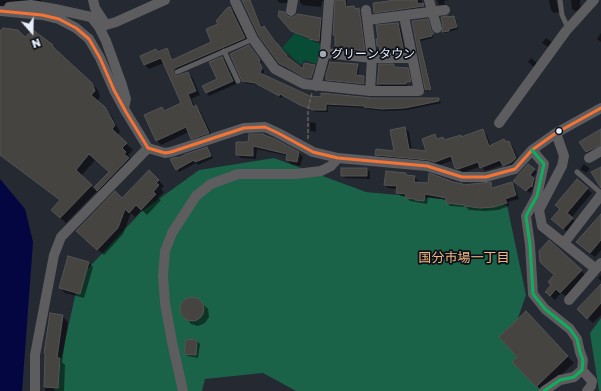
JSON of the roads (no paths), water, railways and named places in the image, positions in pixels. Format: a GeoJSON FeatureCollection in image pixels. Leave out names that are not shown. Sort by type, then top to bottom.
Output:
{"type":"FeatureCollection","features":[{"type":"Feature","properties":{"kind":"street"},"geometry":{"type":"LineString","coordinates":[[93,0],[126,99],[124,108]]}},
{"type":"Feature","properties":{"kind":"street"},"geometry":{"type":"LineString","coordinates":[[102,26],[116,22],[165,0]]}},
{"type":"Feature","properties":{"kind":"street"},"geometry":{"type":"LineString","coordinates":[[291,11],[293,0]]}},
{"type":"Feature","properties":{"kind":"street"},"geometry":{"type":"LineString","coordinates":[[316,86],[325,53],[329,0]]}},
{"type":"Feature","properties":{"kind":"street"},"geometry":{"type":"LineString","coordinates":[[429,0],[436,28]]}},
{"type":"Feature","properties":{"kind":"street"},"geometry":{"type":"LineString","coordinates":[[583,0],[583,11]]}},
{"type":"Feature","properties":{"kind":"street"},"geometry":{"type":"LineString","coordinates":[[499,123],[568,28],[594,0]]}},
{"type":"Feature","properties":{"kind":"street"},"geometry":{"type":"LineString","coordinates":[[235,1],[253,39],[275,69],[304,84],[370,91],[419,91],[404,16]]}},
{"type":"Feature","properties":{"kind":"street"},"geometry":{"type":"LineString","coordinates":[[0,8],[31,5],[55,9],[92,17],[102,26]]}},
{"type":"Feature","properties":{"kind":"street"},"geometry":{"type":"LineString","coordinates":[[370,91],[372,58],[367,15],[404,16],[445,10]]}},
{"type":"Feature","properties":{"kind":"street"},"geometry":{"type":"LineString","coordinates":[[0,11],[42,15],[59,19],[76,28],[89,39],[100,58],[124,108],[148,148],[165,153],[244,128],[265,127],[278,132],[313,152],[338,158],[426,166],[462,176],[486,177],[515,169],[532,150],[556,133],[601,108]]}},
{"type":"Feature","properties":{"kind":"street"},"geometry":{"type":"LineString","coordinates":[[325,53],[372,58],[412,58]]}},
{"type":"Feature","properties":{"kind":"street"},"geometry":{"type":"LineString","coordinates":[[556,133],[564,156],[562,166],[539,210],[542,226],[598,266],[569,300]]}},
{"type":"Feature","properties":{"kind":"street"},"geometry":{"type":"LineString","coordinates":[[35,391],[36,355],[54,255],[61,238],[148,148]]}},
{"type":"Feature","properties":{"kind":"street"},"geometry":{"type":"LineString","coordinates":[[532,150],[544,164],[537,196],[526,216],[530,245],[533,294],[545,309],[570,329],[577,339],[583,360],[582,370],[574,377],[560,380],[544,391]]}},
{"type":"Feature","properties":{"kind":"street"},"geometry":{"type":"LineString","coordinates":[[589,158],[601,151]]}},
{"type":"Feature","properties":{"kind":"street"},"geometry":{"type":"LineString","coordinates":[[183,391],[169,329],[162,276],[165,251],[172,233],[196,196],[211,184],[238,174],[296,174],[321,171],[331,166],[338,158]]}},
{"type":"Feature","properties":{"kind":"street"},"geometry":{"type":"LineString","coordinates":[[564,243],[601,194]]}},
{"type":"Feature","properties":{"kind":"street"},"geometry":{"type":"LineString","coordinates":[[582,370],[592,381],[591,386],[587,391]]}},
{"type":"Feature","properties":{"kind":"lane"},"geometry":{"type":"LineString","coordinates":[[560,0],[562,15],[568,28]]}},
{"type":"Feature","properties":{"kind":"lane"},"geometry":{"type":"LineString","coordinates":[[177,72],[253,39]]}},
{"type":"Feature","properties":{"kind":"lane"},"geometry":{"type":"LineString","coordinates":[[224,51],[238,81]]}},
{"type":"Feature","properties":{"kind":"lane"},"geometry":{"type":"LineString","coordinates":[[577,172],[601,194]]}},
{"type":"Feature","properties":{"kind":"place","name":"グリーンタウン"},"geometry":{"type":"Point","coordinates":[323,54]}},
{"type":"Feature","properties":{"kind":"district","name":"国分市場一丁目"},"geometry":{"type":"Point","coordinates":[464,258]}}]}
